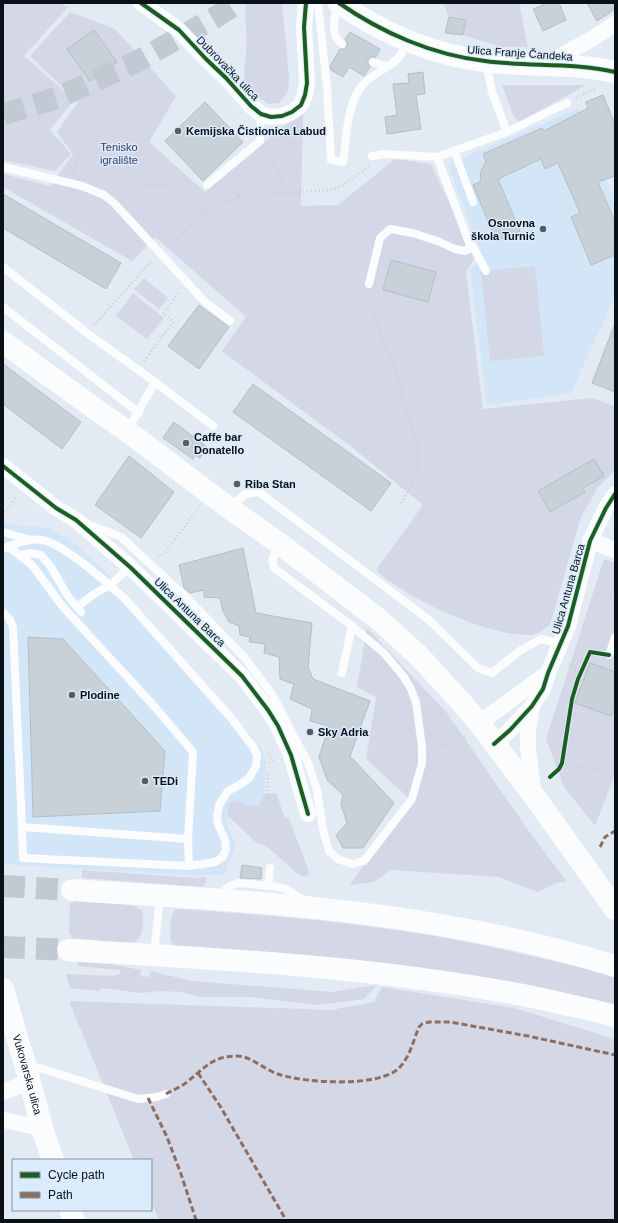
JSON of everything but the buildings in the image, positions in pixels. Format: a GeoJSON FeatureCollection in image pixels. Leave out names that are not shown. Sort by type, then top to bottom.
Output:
{"type":"FeatureCollection","features":[{"type":"Feature","properties":{"kind":"main road","name":"Ulica Franje Čandeka"},"geometry":{"type":"LineString","coordinates":[[338,3],[361,17],[408,40],[448,55],[485,62],[598,68],[615,72]]}},
{"type":"Feature","properties":{"kind":"main road"},"geometry":{"type":"LineString","coordinates":[[3,342],[280,544],[377,618],[418,655],[462,703],[474,729],[494,744],[534,796],[615,909]]}},
{"type":"Feature","properties":{"kind":"main road"},"geometry":{"type":"LineString","coordinates":[[72,890],[215,899],[316,908],[453,927],[516,940],[615,966]]}},
{"type":"Feature","properties":{"kind":"main road"},"geometry":{"type":"LineString","coordinates":[[68,950],[287,964],[425,978],[501,991],[615,1016]]}},
{"type":"Feature","properties":{"kind":"main road","name":"Vukovarska ulica"},"geometry":{"type":"LineString","coordinates":[[3,989],[42,1128],[53,1159]]}},
{"type":"Feature","properties":{"kind":"street","name":"Dubrovačka ulica"},"geometry":{"type":"LineString","coordinates":[[141,3],[179,30],[251,106],[261,114],[271,117],[282,116],[292,112],[301,105],[303,100],[307,83],[304,28],[306,3]]}},
{"type":"Feature","properties":{"kind":"street"},"geometry":{"type":"LineString","coordinates":[[545,64],[590,40],[615,24]]}},
{"type":"Feature","properties":{"kind":"street","name":"Ulica Antuna Barca"},"geometry":{"type":"LineString","coordinates":[[3,466],[56,508],[76,520],[130,567],[242,676],[268,710],[278,726],[291,755],[308,814]]}},
{"type":"Feature","properties":{"kind":"street","name":"Ulica Antuna Barca"},"geometry":{"type":"LineString","coordinates":[[494,744],[510,730],[532,706],[543,688],[548,672],[568,626],[590,541],[606,508],[615,494]]}},
{"type":"Feature","properties":{"kind":"street"},"geometry":{"type":"LineString","coordinates":[[590,541],[615,550]]}},
{"type":"Feature","properties":{"kind":"street","name":"Ulica Antuna Barca"},"geometry":{"type":"LineString","coordinates":[[474,729],[548,672]]}},
{"type":"Feature","properties":{"kind":"street","name":"Ulica Antuna Barca"},"geometry":{"type":"LineString","coordinates":[[532,706],[528,731],[528,743],[534,796]]}},
{"type":"Feature","properties":{"kind":"street"},"geometry":{"type":"LineString","coordinates":[[3,1092],[16,1087],[27,1071]]}},
{"type":"Feature","properties":{"kind":"street"},"geometry":{"type":"LineString","coordinates":[[3,1120],[42,1128]]}},
{"type":"Feature","properties":{"kind":"lane"},"geometry":{"type":"LineString","coordinates":[[318,3],[327,87],[331,160],[343,162],[352,102],[362,86],[401,55],[408,40]]}},
{"type":"Feature","properties":{"kind":"lane"},"geometry":{"type":"LineString","coordinates":[[338,3],[334,32],[337,40],[342,44]]}},
{"type":"Feature","properties":{"kind":"lane"},"geometry":{"type":"LineString","coordinates":[[373,62],[386,66]]}},
{"type":"Feature","properties":{"kind":"lane"},"geometry":{"type":"LineString","coordinates":[[485,62],[492,92],[507,132]]}},
{"type":"Feature","properties":{"kind":"lane"},"geometry":{"type":"LineString","coordinates":[[372,156],[385,154],[437,157],[507,132],[567,103]]}},
{"type":"Feature","properties":{"kind":"lane"},"geometry":{"type":"LineString","coordinates":[[207,185],[260,141],[261,114]]}},
{"type":"Feature","properties":{"kind":"lane"},"geometry":{"type":"LineString","coordinates":[[454,150],[473,202]]}},
{"type":"Feature","properties":{"kind":"lane"},"geometry":{"type":"LineString","coordinates":[[437,157],[470,243],[486,270]]}},
{"type":"Feature","properties":{"kind":"lane"},"geometry":{"type":"LineString","coordinates":[[3,167],[71,184],[96,191],[104,195],[205,302],[230,321]]}},
{"type":"Feature","properties":{"kind":"lane"},"geometry":{"type":"LineString","coordinates":[[370,284],[380,238],[390,229],[413,233],[440,242],[455,249],[465,251],[471,248],[470,243]]}},
{"type":"Feature","properties":{"kind":"lane"},"geometry":{"type":"LineString","coordinates":[[3,267],[87,333],[213,426]]}},
{"type":"Feature","properties":{"kind":"lane"},"geometry":{"type":"LineString","coordinates":[[3,307],[139,412]]}},
{"type":"Feature","properties":{"kind":"lane"},"geometry":{"type":"LineString","coordinates":[[127,431],[155,382]]}},
{"type":"Feature","properties":{"kind":"lane"},"geometry":{"type":"LineString","coordinates":[[229,508],[244,494],[259,492],[428,620],[478,668],[492,673],[522,650],[541,639],[561,644]]}},
{"type":"Feature","properties":{"kind":"lane"},"geometry":{"type":"LineString","coordinates":[[76,520],[121,537],[189,600],[244,657],[272,694],[308,763],[317,790],[323,830],[329,851],[338,859],[353,864],[364,861],[412,799],[422,763],[422,748],[416,702],[411,688],[404,677],[384,653],[352,626],[274,568],[272,560],[280,544]]}},
{"type":"Feature","properties":{"kind":"lane"},"geometry":{"type":"LineString","coordinates":[[3,532],[32,540]]}},
{"type":"Feature","properties":{"kind":"lane"},"geometry":{"type":"LineString","coordinates":[[3,613],[9,618],[13,627],[24,858],[189,866],[215,862],[223,857],[226,849],[225,840],[218,824],[217,816],[219,805],[228,791],[242,784],[249,778],[256,766],[257,755],[254,748],[232,719],[126,600],[110,585],[58,545],[46,540],[32,540],[6,547]]}},
{"type":"Feature","properties":{"kind":"lane"},"geometry":{"type":"LineString","coordinates":[[6,547],[21,555],[32,565],[63,607],[154,706],[193,752],[188,839],[189,866]]}},
{"type":"Feature","properties":{"kind":"lane"},"geometry":{"type":"LineString","coordinates":[[21,555],[30,553],[41,555],[51,567],[67,596],[79,609],[94,594],[110,585],[130,567]]}},
{"type":"Feature","properties":{"kind":"lane"},"geometry":{"type":"LineString","coordinates":[[342,673],[352,626]]}},
{"type":"Feature","properties":{"kind":"lane"},"geometry":{"type":"LineString","coordinates":[[609,655],[615,637]]}},
{"type":"Feature","properties":{"kind":"lane"},"geometry":{"type":"LineString","coordinates":[[22,827],[188,839]]}},
{"type":"Feature","properties":{"kind":"lane"},"geometry":{"type":"LineString","coordinates":[[268,886],[270,868]]}},
{"type":"Feature","properties":{"kind":"lane"},"geometry":{"type":"LineString","coordinates":[[215,899],[230,886],[238,883],[286,889],[316,908]]}},
{"type":"Feature","properties":{"kind":"lane"},"geometry":{"type":"LineString","coordinates":[[153,955],[160,896]]}},
{"type":"Feature","properties":{"kind":"lane"},"geometry":{"type":"LineString","coordinates":[[27,1071],[138,1099],[157,1097],[166,1094]]}},
{"type":"Feature","properties":{"kind":"path"},"geometry":{"type":"LineString","coordinates":[[260,141],[269,152],[288,194]]}},
{"type":"Feature","properties":{"kind":"path"},"geometry":{"type":"LineString","coordinates":[[71,184],[76,164],[86,148],[91,144]]}},
{"type":"Feature","properties":{"kind":"path"},"geometry":{"type":"LineString","coordinates":[[162,250],[204,215],[222,203],[241,197],[330,190],[342,186],[385,154]]}},
{"type":"Feature","properties":{"kind":"path"},"geometry":{"type":"LineString","coordinates":[[231,165],[239,175],[229,182],[241,197]]}},
{"type":"Feature","properties":{"kind":"path"},"geometry":{"type":"LineString","coordinates":[[136,179],[144,187],[152,184],[162,184],[174,187],[190,198],[204,215]]}},
{"type":"Feature","properties":{"kind":"path"},"geometry":{"type":"LineString","coordinates":[[87,333],[156,255]]}},
{"type":"Feature","properties":{"kind":"path"},"geometry":{"type":"LineString","coordinates":[[138,370],[174,321],[164,314],[187,283]]}},
{"type":"Feature","properties":{"kind":"path"},"geometry":{"type":"LineString","coordinates":[[370,284],[369,294],[374,313],[401,387],[401,400],[411,421],[417,448],[417,476],[401,503]]}},
{"type":"Feature","properties":{"kind":"path"},"geometry":{"type":"LineString","coordinates":[[3,515],[26,484]]}},
{"type":"Feature","properties":{"kind":"path"},"geometry":{"type":"LineString","coordinates":[[170,548],[202,503]]}},
{"type":"Feature","properties":{"kind":"path"},"geometry":{"type":"LineString","coordinates":[[606,598],[615,598]]}},
{"type":"Feature","properties":{"kind":"path"},"geometry":{"type":"LineString","coordinates":[[550,776],[559,769],[562,763],[572,700],[590,652],[609,655]]}},
{"type":"Feature","properties":{"kind":"path"},"geometry":{"type":"LineString","coordinates":[[566,663],[581,674]]}},
{"type":"Feature","properties":{"kind":"path"},"geometry":{"type":"LineString","coordinates":[[433,748],[450,743],[474,729]]}},
{"type":"Feature","properties":{"kind":"path"},"geometry":{"type":"LineString","coordinates":[[267,799],[268,766],[270,762]]}},
{"type":"Feature","properties":{"kind":"path"},"geometry":{"type":"LineString","coordinates":[[562,763],[607,771]]}},
{"type":"Feature","properties":{"kind":"shaded area","name":"Osnovna škola Turnić"},"geometry":{"type":"Polygon","coordinates":[[[579,108],[615,201],[615,296],[571,393],[487,405],[470,270],[482,257],[448,164],[579,108]]]}},
{"type":"Feature","properties":{"kind":"shaded area"},"geometry":{"type":"Polygon","coordinates":[[[3,522],[13,525],[50,528],[72,541],[110,576],[258,743],[266,762],[264,794],[260,805],[253,807],[246,806],[236,800],[228,807],[227,825],[236,846],[224,874],[198,876],[3,864],[3,522]]]}},
{"type":"Feature","properties":{"kind":"green space"},"geometry":{"type":"Polygon","coordinates":[[[3,3],[59,3],[68,7],[24,56],[74,100],[50,130],[71,154],[55,171],[3,160],[3,3]]]}},
{"type":"Feature","properties":{"kind":"green space"},"geometry":{"type":"Polygon","coordinates":[[[246,3],[282,3],[289,77],[288,91],[279,103],[269,104],[261,99],[246,83],[244,76],[247,40],[245,16],[246,3]]]}},
{"type":"Feature","properties":{"kind":"green space"},"geometry":{"type":"Polygon","coordinates":[[[443,3],[519,3],[528,47],[501,47],[463,35],[466,20],[449,17],[443,3]]]}},
{"type":"Feature","properties":{"kind":"green space","name":"Tenisko igralište"},"geometry":{"type":"Polygon","coordinates":[[[70,12],[115,29],[176,96],[149,142],[205,192],[284,126],[303,114],[301,206],[338,205],[395,159],[431,164],[475,257],[466,272],[483,409],[592,398],[615,406],[615,470],[598,487],[581,517],[550,625],[533,635],[514,634],[493,630],[449,614],[428,604],[407,593],[376,570],[423,505],[353,448],[222,351],[246,317],[155,237],[132,261],[3,187],[3,174],[50,186],[73,154],[57,132],[78,102],[30,56],[70,12]]]}},
{"type":"Feature","properties":{"kind":"green space"},"geometry":{"type":"Polygon","coordinates":[[[502,85],[586,85],[519,122],[513,115],[502,85]]]}},
{"type":"Feature","properties":{"kind":"green space"},"geometry":{"type":"Polygon","coordinates":[[[535,266],[544,356],[490,361],[481,271],[535,266]]]}},
{"type":"Feature","properties":{"kind":"green space"},"geometry":{"type":"Polygon","coordinates":[[[144,278],[168,298],[159,309],[134,289],[144,278]]]}},
{"type":"Feature","properties":{"kind":"green space"},"geometry":{"type":"Polygon","coordinates":[[[133,293],[164,318],[147,339],[116,316],[133,293]]]}},
{"type":"Feature","properties":{"kind":"green space"},"geometry":{"type":"Polygon","coordinates":[[[604,559],[615,563],[615,774],[595,826],[564,787],[546,739],[604,559]]]}},
{"type":"Feature","properties":{"kind":"green space"},"geometry":{"type":"Polygon","coordinates":[[[367,628],[447,713],[526,827],[567,882],[555,883],[538,892],[499,877],[391,870],[374,882],[350,885],[410,799],[366,759],[376,697],[357,687],[367,628]]]}},
{"type":"Feature","properties":{"kind":"green space"},"geometry":{"type":"Polygon","coordinates":[[[276,793],[285,818],[289,818],[308,869],[309,874],[305,877],[298,874],[265,845],[258,844],[228,816],[228,807],[232,801],[236,800],[248,806],[256,806],[260,805],[264,794],[276,793]]]}},
{"type":"Feature","properties":{"kind":"green space"},"geometry":{"type":"Polygon","coordinates":[[[82,870],[197,878],[207,877],[204,887],[82,878],[82,870]]]}},
{"type":"Feature","properties":{"kind":"green space"},"geometry":{"type":"Polygon","coordinates":[[[75,900],[131,905],[138,908],[143,914],[143,927],[141,935],[132,943],[71,938],[72,934],[69,935],[70,902],[74,903],[75,900]]]}},
{"type":"Feature","properties":{"kind":"green space"},"geometry":{"type":"Polygon","coordinates":[[[180,909],[263,915],[374,927],[429,935],[496,948],[615,977],[615,1006],[495,980],[385,963],[315,956],[175,946],[171,942],[170,938],[171,917],[175,910],[180,909]]]}},
{"type":"Feature","properties":{"kind":"green space"},"geometry":{"type":"Polygon","coordinates":[[[78,962],[110,964],[141,970],[141,976],[149,977],[150,971],[192,981],[332,992],[377,985],[364,999],[318,1005],[249,997],[200,997],[181,992],[161,991],[142,993],[103,988],[98,991],[70,988],[66,974],[114,976],[120,974],[120,970],[78,966],[78,962]]]}},
{"type":"Feature","properties":{"kind":"green space"},"geometry":{"type":"Polygon","coordinates":[[[382,987],[514,1008],[615,1039],[615,1220],[159,1220],[152,1204],[152,1159],[134,1159],[69,1001],[331,1010],[374,1002],[382,987]]]}},
{"type":"Feature","properties":{"kind":"tunnel"},"geometry":{"type":"LineString","coordinates":[[3,114],[57,98],[136,62],[216,17],[237,3]]}},
{"type":"Feature","properties":{"kind":"tunnel"},"geometry":{"type":"LineString","coordinates":[[3,886],[72,890]]}},
{"type":"Feature","properties":{"kind":"tunnel"},"geometry":{"type":"LineString","coordinates":[[3,947],[68,950]]}},
{"type":"Feature","properties":{"kind":"marked path"},"geometry":{"type":"LineString","coordinates":[[600,847],[605,837],[615,831]]}},
{"type":"Feature","properties":{"kind":"marked path"},"geometry":{"type":"LineString","coordinates":[[166,1094],[185,1084],[209,1064],[221,1058],[237,1056],[247,1058],[278,1074],[305,1080],[341,1082],[375,1079],[389,1074],[403,1064],[409,1054],[419,1027],[422,1024],[429,1022],[450,1022],[528,1036],[615,1055]]}},
{"type":"Feature","properties":{"kind":"marked path"},"geometry":{"type":"LineString","coordinates":[[198,1073],[220,1106],[286,1220]]}},
{"type":"Feature","properties":{"kind":"marked path"},"geometry":{"type":"LineString","coordinates":[[148,1098],[167,1137],[196,1220]]}},
{"type":"Feature","properties":{"kind":"cycle path"},"geometry":{"type":"LineString","coordinates":[[141,3],[179,30],[251,106],[261,114],[271,117],[282,116],[292,112],[301,105],[305,95],[307,83],[304,27],[306,3]]}},
{"type":"Feature","properties":{"kind":"cycle path"},"geometry":{"type":"LineString","coordinates":[[339,3],[355,14],[390,33],[446,54],[501,63],[583,67],[615,72]]}},
{"type":"Feature","properties":{"kind":"cycle path"},"geometry":{"type":"LineString","coordinates":[[3,466],[56,508],[76,520],[130,567],[242,676],[268,710],[278,726],[291,755],[308,814]]}},
{"type":"Feature","properties":{"kind":"cycle path"},"geometry":{"type":"LineString","coordinates":[[494,744],[510,730],[532,706],[543,689],[548,673],[568,626],[590,541],[606,508],[615,494]]}},
{"type":"Feature","properties":{"kind":"cycle path"},"geometry":{"type":"LineString","coordinates":[[550,777],[559,769],[562,763],[572,699],[578,679],[590,652],[609,655]]}},
{"type":"Feature","properties":{"kind":"place","name":"Kemijska Čistionica Labud"},"geometry":{"type":"Point","coordinates":[178,131]}},
{"type":"Feature","properties":{"kind":"place","name":"Osnovna škola Turnić"},"geometry":{"type":"Point","coordinates":[543,229]}},
{"type":"Feature","properties":{"kind":"place","name":"Caffe bar Donatello"},"geometry":{"type":"Point","coordinates":[186,443]}},
{"type":"Feature","properties":{"kind":"place","name":"Riba Stan"},"geometry":{"type":"Point","coordinates":[237,484]}},
{"type":"Feature","properties":{"kind":"place","name":"Plodine"},"geometry":{"type":"Point","coordinates":[72,695]}},
{"type":"Feature","properties":{"kind":"place","name":"Sky Adria"},"geometry":{"type":"Point","coordinates":[310,732]}},
{"type":"Feature","properties":{"kind":"place","name":"TEDi"},"geometry":{"type":"Point","coordinates":[145,781]}}]}
